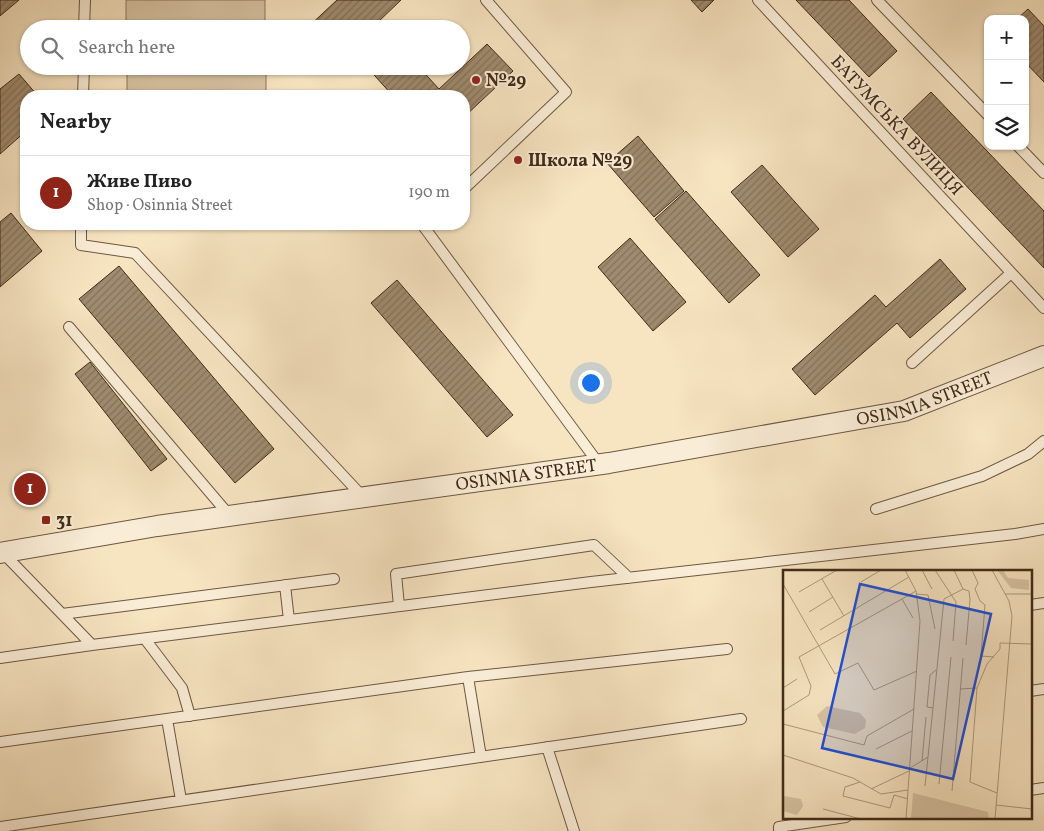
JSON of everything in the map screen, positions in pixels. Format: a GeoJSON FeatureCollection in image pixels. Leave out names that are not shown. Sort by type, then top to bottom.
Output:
{"type":"FeatureCollection","features":[{"type":"Feature","properties":{"kind":"street","name":"OSINNIA STREET"},"geometry":{"type":"LineString","coordinates":[[1,552],[157,526],[599,464],[904,411],[1044,356]]}},
{"type":"Feature","properties":{"kind":"lane"},"geometry":{"type":"LineString","coordinates":[[84,20],[85,0]]}},
{"type":"Feature","properties":{"kind":"lane"},"geometry":{"type":"LineString","coordinates":[[470,184],[566,92],[486,0]]}},
{"type":"Feature","properties":{"kind":"lane","name":"БАТУМСЬКА ВУЛИЦЯ"},"geometry":{"type":"LineString","coordinates":[[758,0],[1044,308]]}},
{"type":"Feature","properties":{"kind":"lane"},"geometry":{"type":"LineString","coordinates":[[878,0],[984,111]]}},
{"type":"Feature","properties":{"kind":"lane"},"geometry":{"type":"LineString","coordinates":[[83,90],[84,75]]}},
{"type":"Feature","properties":{"kind":"lane"},"geometry":{"type":"LineString","coordinates":[[1022,150],[1044,174]]}},
{"type":"Feature","properties":{"kind":"lane"},"geometry":{"type":"LineString","coordinates":[[81,230],[81,245],[135,253],[364,497]]}},
{"type":"Feature","properties":{"kind":"lane"},"geometry":{"type":"LineString","coordinates":[[426,230],[599,464]]}},
{"type":"Feature","properties":{"kind":"lane"},"geometry":{"type":"LineString","coordinates":[[912,362],[1011,273]]}},
{"type":"Feature","properties":{"kind":"lane"},"geometry":{"type":"LineString","coordinates":[[69,327],[230,516]]}},
{"type":"Feature","properties":{"kind":"lane"},"geometry":{"type":"LineString","coordinates":[[876,509],[982,476],[1028,454],[1044,442]]}},
{"type":"Feature","properties":{"kind":"lane"},"geometry":{"type":"LineString","coordinates":[[0,658],[399,606],[1015,534],[1044,529]]}},
{"type":"Feature","properties":{"kind":"lane"},"geometry":{"type":"LineString","coordinates":[[399,606],[396,574],[594,544],[629,578]]}},
{"type":"Feature","properties":{"kind":"lane"},"geometry":{"type":"LineString","coordinates":[[1,552],[92,645]]}},
{"type":"Feature","properties":{"kind":"lane"},"geometry":{"type":"LineString","coordinates":[[62,614],[334,579]]}},
{"type":"Feature","properties":{"kind":"lane"},"geometry":{"type":"LineString","coordinates":[[285,585],[289,620]]}},
{"type":"Feature","properties":{"kind":"lane"},"geometry":{"type":"LineString","coordinates":[[145,639],[182,688],[190,716]]}},
{"type":"Feature","properties":{"kind":"lane"},"geometry":{"type":"LineString","coordinates":[[0,742],[468,677],[727,650]]}},
{"type":"Feature","properties":{"kind":"lane"},"geometry":{"type":"LineString","coordinates":[[468,677],[481,757]]}},
{"type":"Feature","properties":{"kind":"lane"},"geometry":{"type":"LineString","coordinates":[[167,719],[181,800]]}},
{"type":"Feature","properties":{"kind":"lane"},"geometry":{"type":"LineString","coordinates":[[0,827],[741,719]]}},
{"type":"Feature","properties":{"kind":"lane"},"geometry":{"type":"LineString","coordinates":[[547,747],[574,831]]}},
{"type":"Feature","properties":{"kind":"lane"},"geometry":{"type":"LineString","coordinates":[[779,831],[779,827],[839,818]]}},
{"type":"Feature","properties":{"kind":"shaded area"},"geometry":{"type":"Polygon","coordinates":[[[126,0],[265,0],[265,20],[126,20],[126,0]]]}},
{"type":"Feature","properties":{"kind":"shaded area"},"geometry":{"type":"Polygon","coordinates":[[[127,75],[266,75],[266,90],[127,90],[127,75]]]}},
{"type":"Feature","properties":{"kind":"building"},"geometry":{"type":"Polygon","coordinates":[[[0,0],[19,0],[0,16],[0,0]]]}},
{"type":"Feature","properties":{"kind":"building"},"geometry":{"type":"Polygon","coordinates":[[[337,0],[401,0],[380,20],[316,20],[337,0]]]}},
{"type":"Feature","properties":{"kind":"building"},"geometry":{"type":"Polygon","coordinates":[[[691,0],[714,0],[702,12],[691,0]]]}},
{"type":"Feature","properties":{"kind":"building"},"geometry":{"type":"Polygon","coordinates":[[[796,0],[849,0],[897,51],[869,77],[796,0]]]}},
{"type":"Feature","properties":{"kind":"building"},"geometry":{"type":"Polygon","coordinates":[[[1028,9],[1044,26],[1044,82],[1029,66],[1029,15],[1021,15],[1028,9]]]}},
{"type":"Feature","properties":{"kind":"building","name":"№29"},"geometry":{"type":"Polygon","coordinates":[[[487,44],[513,71],[470,111],[470,90],[388,90],[374,75],[426,75],[439,89],[454,75],[470,75],[470,60],[487,44]]]}},
{"type":"Feature","properties":{"kind":"building"},"geometry":{"type":"Polygon","coordinates":[[[19,74],[33,90],[20,90],[20,136],[0,154],[0,89],[19,74]]]}},
{"type":"Feature","properties":{"kind":"building"},"geometry":{"type":"Polygon","coordinates":[[[931,92],[984,150],[1044,211],[1044,268],[903,119],[931,92]]]}},
{"type":"Feature","properties":{"kind":"building"},"geometry":{"type":"Polygon","coordinates":[[[638,136],[684,191],[654,217],[607,163],[638,136]]]}},
{"type":"Feature","properties":{"kind":"building"},"geometry":{"type":"Polygon","coordinates":[[[762,165],[819,229],[788,257],[731,192],[762,165]]]}},
{"type":"Feature","properties":{"kind":"building"},"geometry":{"type":"Polygon","coordinates":[[[686,191],[760,275],[729,303],[655,219],[686,191]]]}},
{"type":"Feature","properties":{"kind":"building"},"geometry":{"type":"Polygon","coordinates":[[[11,213],[20,224],[20,230],[25,230],[42,251],[0,287],[0,222],[11,213]]]}},
{"type":"Feature","properties":{"kind":"building"},"geometry":{"type":"Polygon","coordinates":[[[630,238],[686,302],[653,331],[598,267],[630,238]]]}},
{"type":"Feature","properties":{"kind":"building"},"geometry":{"type":"Polygon","coordinates":[[[940,259],[966,289],[910,338],[897,323],[815,395],[792,369],[875,295],[886,307],[940,259]]]}},
{"type":"Feature","properties":{"kind":"building"},"geometry":{"type":"Polygon","coordinates":[[[119,266],[274,449],[235,483],[79,299],[119,266]]]}},
{"type":"Feature","properties":{"kind":"building"},"geometry":{"type":"Polygon","coordinates":[[[397,280],[513,415],[487,437],[371,303],[397,280]]]}},
{"type":"Feature","properties":{"kind":"building"},"geometry":{"type":"Polygon","coordinates":[[[90,362],[167,459],[151,471],[75,374],[90,362]]]}},
{"type":"Feature","properties":{"kind":"place","name":"№29"},"geometry":{"type":"Point","coordinates":[476,80]}},
{"type":"Feature","properties":{"kind":"place","name":"Школа №29"},"geometry":{"type":"Point","coordinates":[518,160]}},
{"type":"Feature","properties":{"kind":"place","name":"Живе Пиво"},"geometry":{"type":"Point","coordinates":[30,489]}},
{"type":"Feature","properties":{"kind":"place","name":"31"},"geometry":{"type":"Point","coordinates":[46,520]}}]}
